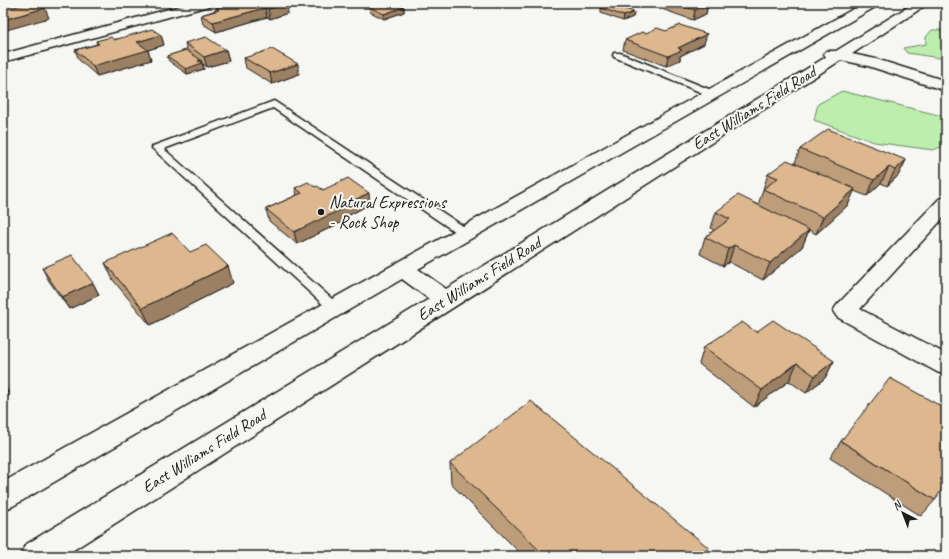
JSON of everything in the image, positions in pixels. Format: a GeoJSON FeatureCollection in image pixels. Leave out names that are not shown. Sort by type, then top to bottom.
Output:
{"type":"FeatureCollection","features":[{"type":"Feature","properties":{"kind":"main road"},"geometry":{"type":"LineString","coordinates":[[3,58],[205,3]]}},
{"type":"Feature","properties":{"kind":"main road","name":"East Williams Field Road"},"geometry":{"type":"LineString","coordinates":[[3,497],[334,307],[873,3]]}},
{"type":"Feature","properties":{"kind":"main road","name":"East Williams Field Road"},"geometry":{"type":"LineString","coordinates":[[36,556],[923,3]]}},
{"type":"Feature","properties":{"kind":"main road"},"geometry":{"type":"LineString","coordinates":[[801,44],[837,56],[872,62],[946,86]]}},
{"type":"Feature","properties":{"kind":"main road"},"geometry":{"type":"LineString","coordinates":[[837,56],[858,69],[946,98]]}},
{"type":"Feature","properties":{"kind":"main road"},"geometry":{"type":"LineString","coordinates":[[946,203],[845,311],[946,365]]}},
{"type":"Feature","properties":{"kind":"main road"},"geometry":{"type":"LineString","coordinates":[[403,269],[446,300]]}},
{"type":"Feature","properties":{"kind":"lane"},"geometry":{"type":"LineString","coordinates":[[617,55],[713,94]]}},
{"type":"Feature","properties":{"kind":"lane"},"geometry":{"type":"LineString","coordinates":[[334,307],[157,148],[274,104],[466,233]]}},
{"type":"Feature","properties":{"kind":"green space"},"geometry":{"type":"Polygon","coordinates":[[[932,30],[946,30],[946,59],[907,53],[903,48],[926,44],[926,37],[932,30]]]}},
{"type":"Feature","properties":{"kind":"green space"},"geometry":{"type":"Polygon","coordinates":[[[842,91],[946,117],[946,145],[933,150],[874,142],[814,120],[818,104],[842,91]]]}},
{"type":"Feature","properties":{"kind":"building"},"geometry":{"type":"Polygon","coordinates":[[[38,3],[45,8],[3,20],[3,7],[10,5],[13,7],[38,3]]]}},
{"type":"Feature","properties":{"kind":"building"},"geometry":{"type":"Polygon","coordinates":[[[235,3],[287,4],[268,9],[265,8],[213,22],[201,15],[219,10],[216,8],[235,3]]]}},
{"type":"Feature","properties":{"kind":"building"},"geometry":{"type":"Polygon","coordinates":[[[383,3],[394,3],[404,7],[384,14],[369,7],[383,3]]]}},
{"type":"Feature","properties":{"kind":"building"},"geometry":{"type":"Polygon","coordinates":[[[672,3],[703,3],[708,5],[695,10],[672,3]]]}},
{"type":"Feature","properties":{"kind":"building"},"geometry":{"type":"Polygon","coordinates":[[[611,4],[634,12],[624,16],[601,8],[611,4]]]}},
{"type":"Feature","properties":{"kind":"building"},"geometry":{"type":"Polygon","coordinates":[[[680,25],[707,34],[678,48],[682,50],[668,56],[625,40],[642,32],[646,33],[657,28],[666,31],[680,25]]]}},
{"type":"Feature","properties":{"kind":"building"},"geometry":{"type":"Polygon","coordinates":[[[152,29],[161,35],[137,42],[148,50],[93,66],[75,50],[99,44],[96,41],[111,37],[114,40],[152,29]]]}},
{"type":"Feature","properties":{"kind":"building"},"geometry":{"type":"Polygon","coordinates":[[[206,37],[226,50],[204,57],[185,43],[206,37]]]}},
{"type":"Feature","properties":{"kind":"building"},"geometry":{"type":"Polygon","coordinates":[[[272,49],[298,64],[270,73],[244,58],[272,49]]]}},
{"type":"Feature","properties":{"kind":"building"},"geometry":{"type":"Polygon","coordinates":[[[186,50],[201,60],[198,61],[202,63],[186,69],[167,56],[186,50]]]}},
{"type":"Feature","properties":{"kind":"building"},"geometry":{"type":"Polygon","coordinates":[[[828,129],[906,160],[895,170],[889,167],[874,180],[800,149],[828,129]]]}},
{"type":"Feature","properties":{"kind":"building"},"geometry":{"type":"Polygon","coordinates":[[[787,160],[855,189],[823,217],[763,189],[778,178],[768,174],[787,160]]]}},
{"type":"Feature","properties":{"kind":"building"},"geometry":{"type":"Polygon","coordinates":[[[348,178],[369,193],[338,208],[340,210],[294,232],[266,209],[302,193],[295,188],[308,182],[323,190],[348,178]]]}},
{"type":"Feature","properties":{"kind":"building"},"geometry":{"type":"Polygon","coordinates":[[[738,195],[809,230],[770,263],[734,245],[728,249],[705,237],[730,219],[716,212],[738,195]]]}},
{"type":"Feature","properties":{"kind":"building"},"geometry":{"type":"Polygon","coordinates":[[[172,233],[190,252],[206,245],[228,266],[142,308],[105,263],[172,233]]]}},
{"type":"Feature","properties":{"kind":"building"},"geometry":{"type":"Polygon","coordinates":[[[72,255],[93,283],[62,297],[42,268],[72,255]]]}},
{"type":"Feature","properties":{"kind":"building"},"geometry":{"type":"Polygon","coordinates":[[[773,320],[834,361],[815,376],[797,363],[762,390],[704,347],[742,322],[756,332],[773,320]]]}},
{"type":"Feature","properties":{"kind":"building"},"geometry":{"type":"Polygon","coordinates":[[[890,378],[946,409],[946,483],[935,500],[841,441],[890,378]]]}},
{"type":"Feature","properties":{"kind":"building"},"geometry":{"type":"Polygon","coordinates":[[[531,401],[709,548],[701,556],[545,556],[450,463],[531,401]]]}},
{"type":"Feature","properties":{"kind":"place","name":"Natural Expressions - Rock Shop"},"geometry":{"type":"Point","coordinates":[321,212]}}]}
